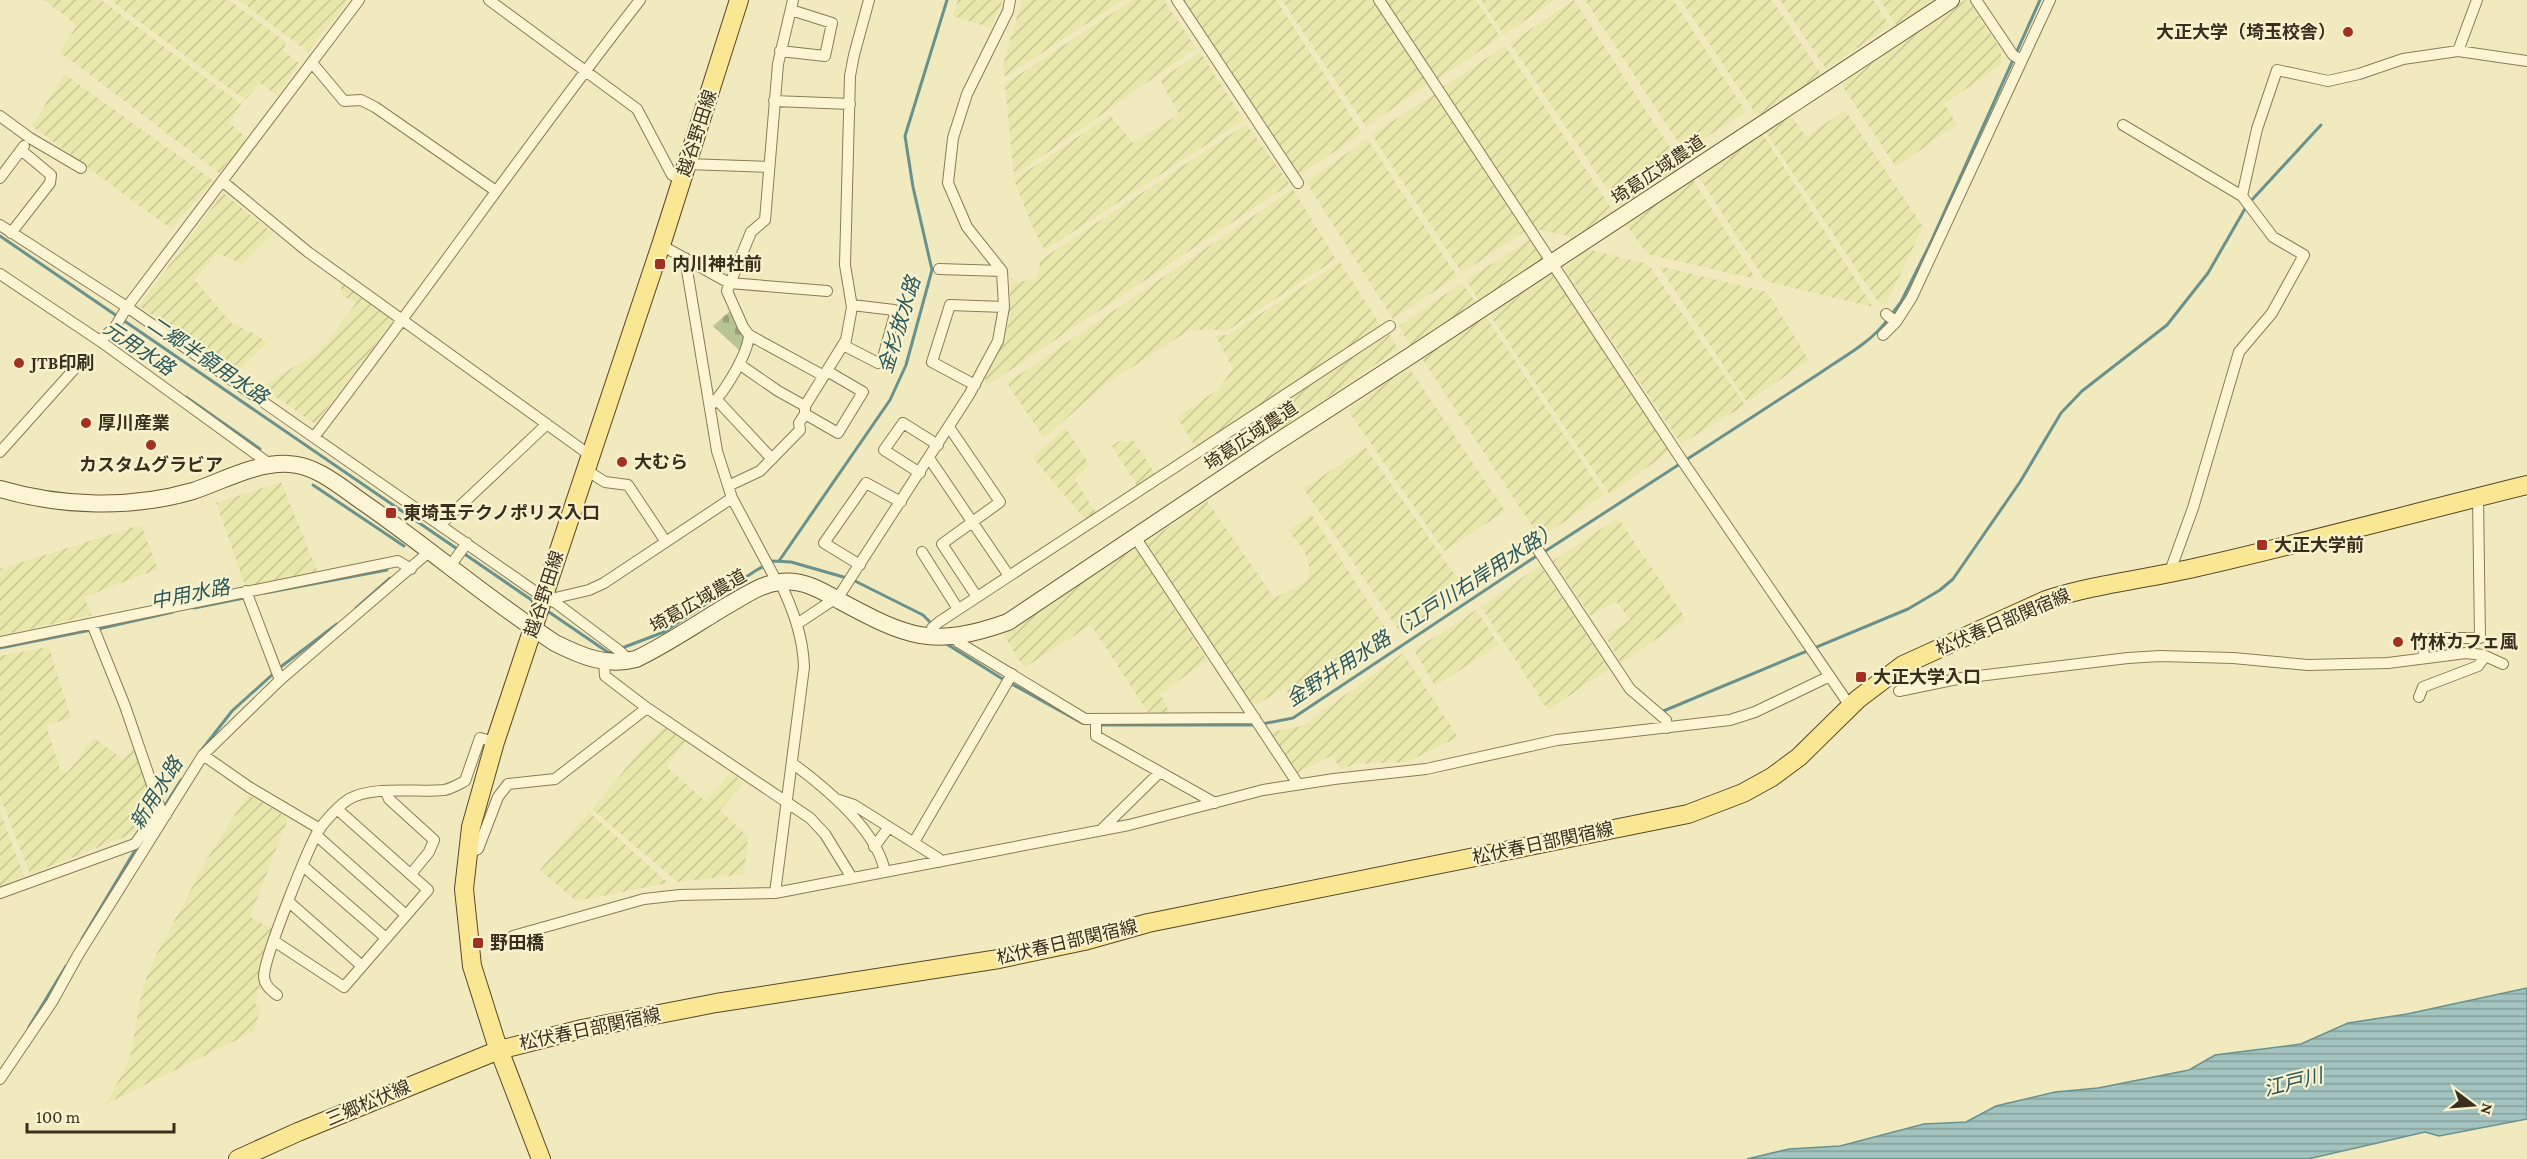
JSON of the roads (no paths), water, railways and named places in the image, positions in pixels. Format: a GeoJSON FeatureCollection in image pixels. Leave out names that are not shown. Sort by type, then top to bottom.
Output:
{"type":"FeatureCollection","features":[{"type":"Feature","properties":{"kind":"main road","name":"越谷野田線"},"geometry":{"type":"LineString","coordinates":[[542,1159],[502,1056],[472,966],[465,911],[467,853],[471,827],[495,742],[533,628],[547,598],[588,463],[661,245],[739,0]]}},
{"type":"Feature","properties":{"kind":"main road","name":"松伏春日部関宿線"},"geometry":{"type":"LineString","coordinates":[[502,1056],[582,1029],[716,1003],[1010,957],[1084,941],[1148,923],[1688,814],[1733,798],[1772,777],[1799,757],[1850,706],[1903,665],[2046,600],[2092,587],[2169,574],[2364,528],[2527,485]]}},
{"type":"Feature","properties":{"kind":"main road","name":"三郷松伏線"},"geometry":{"type":"LineString","coordinates":[[238,1159],[298,1132],[502,1056]]}},
{"type":"Feature","properties":{"kind":"street"},"geometry":{"type":"LineString","coordinates":[[100,341],[115,327],[359,0]]}},
{"type":"Feature","properties":{"kind":"street"},"geometry":{"type":"LineString","coordinates":[[489,0],[637,109],[672,175],[684,172],[768,167]]}},
{"type":"Feature","properties":{"kind":"street"},"geometry":{"type":"LineString","coordinates":[[314,437],[404,319],[585,70],[640,0]]}},
{"type":"Feature","properties":{"kind":"street"},"geometry":{"type":"LineString","coordinates":[[728,486],[760,471],[800,430],[799,423],[805,410],[846,340],[852,305],[845,265],[850,104],[854,55],[870,0]]}},
{"type":"Feature","properties":{"kind":"street"},"geometry":{"type":"LineString","coordinates":[[797,624],[837,599],[938,445],[975,385],[998,341],[1004,307],[1002,272],[967,227],[948,183],[953,138],[967,94],[1008,11],[1010,0]]}},
{"type":"Feature","properties":{"kind":"street"},"geometry":{"type":"LineString","coordinates":[[1177,0],[1298,183]]}},
{"type":"Feature","properties":{"kind":"street"},"geometry":{"type":"LineString","coordinates":[[1379,0],[1687,468],[1850,706]]}},
{"type":"Feature","properties":{"kind":"street","name":"埼葛広域農道"},"geometry":{"type":"LineString","coordinates":[[271,465],[289,464],[319,473],[430,551],[453,562],[533,628],[575,653],[604,662],[623,663],[644,655],[774,574],[837,599],[887,626],[910,635],[934,629],[956,636],[983,631],[1008,622],[1271,446],[1951,0]]}},
{"type":"Feature","properties":{"kind":"street"},"geometry":{"type":"LineString","coordinates":[[1976,0],[2017,57]]}},
{"type":"Feature","properties":{"kind":"street"},"geometry":{"type":"LineString","coordinates":[[1883,335],[1896,322],[1912,297],[2017,57],[2050,0]]}},
{"type":"Feature","properties":{"kind":"street"},"geometry":{"type":"LineString","coordinates":[[2458,51],[2477,0]]}},
{"type":"Feature","properties":{"kind":"street"},"geometry":{"type":"LineString","coordinates":[[739,364],[838,433],[863,392],[749,335],[742,327],[727,291],[751,232],[765,220],[780,51],[792,5],[832,23],[825,56],[780,51]]}},
{"type":"Feature","properties":{"kind":"street"},"geometry":{"type":"LineString","coordinates":[[2247,201],[2258,129],[2277,70],[2328,81],[2359,74],[2403,59],[2458,51],[2527,62]]}},
{"type":"Feature","properties":{"kind":"street"},"geometry":{"type":"LineString","coordinates":[[313,64],[344,101],[361,100],[375,107],[496,191]]}},
{"type":"Feature","properties":{"kind":"street"},"geometry":{"type":"LineString","coordinates":[[774,101],[850,104]]}},
{"type":"Feature","properties":{"kind":"street"},"geometry":{"type":"LineString","coordinates":[[0,116],[30,138],[81,168]]}},
{"type":"Feature","properties":{"kind":"street"},"geometry":{"type":"LineString","coordinates":[[2123,125],[2247,201],[2273,237],[2304,255],[2272,313],[2239,352],[2197,497],[2169,574]]}},
{"type":"Feature","properties":{"kind":"street"},"geometry":{"type":"LineString","coordinates":[[0,178],[30,138]]}},
{"type":"Feature","properties":{"kind":"street"},"geometry":{"type":"LineString","coordinates":[[12,233],[50,183],[51,175],[21,150]]}},
{"type":"Feature","properties":{"kind":"street"},"geometry":{"type":"LineString","coordinates":[[222,181],[309,252],[547,424],[588,463],[604,482],[628,485],[666,542]]}},
{"type":"Feature","properties":{"kind":"street"},"geometry":{"type":"LineString","coordinates":[[0,225],[127,308],[314,437],[440,525],[465,546],[547,598],[617,649],[624,655],[623,663]]}},
{"type":"Feature","properties":{"kind":"street"},"geometry":{"type":"LineString","coordinates":[[661,245],[729,283],[827,291]]}},
{"type":"Feature","properties":{"kind":"street"},"geometry":{"type":"LineString","coordinates":[[685,258],[714,403],[717,451],[732,498],[774,574],[797,624],[804,647],[804,667],[775,893]]}},
{"type":"Feature","properties":{"kind":"street"},"geometry":{"type":"LineString","coordinates":[[939,269],[1002,272]]}},
{"type":"Feature","properties":{"kind":"street"},"geometry":{"type":"LineString","coordinates":[[0,274],[100,341],[271,465]]}},
{"type":"Feature","properties":{"kind":"street"},"geometry":{"type":"LineString","coordinates":[[843,345],[878,363],[882,361],[895,314],[894,310],[852,305]]}},
{"type":"Feature","properties":{"kind":"street"},"geometry":{"type":"LineString","coordinates":[[975,385],[932,362],[950,305],[1004,307]]}},
{"type":"Feature","properties":{"kind":"street"},"geometry":{"type":"LineString","coordinates":[[1886,314],[1896,322]]}},
{"type":"Feature","properties":{"kind":"street"},"geometry":{"type":"LineString","coordinates":[[934,629],[958,609],[1390,326]]}},
{"type":"Feature","properties":{"kind":"street"},"geometry":{"type":"LineString","coordinates":[[714,403],[739,364],[749,335]]}},
{"type":"Feature","properties":{"kind":"street"},"geometry":{"type":"LineString","coordinates":[[0,452],[77,366]]}},
{"type":"Feature","properties":{"kind":"street"},"geometry":{"type":"LineString","coordinates":[[714,403],[772,459]]}},
{"type":"Feature","properties":{"kind":"street"},"geometry":{"type":"LineString","coordinates":[[920,473],[884,450],[903,423],[938,445]]}},
{"type":"Feature","properties":{"kind":"street"},"geometry":{"type":"LineString","coordinates":[[440,525],[547,424]]}},
{"type":"Feature","properties":{"kind":"street"},"geometry":{"type":"LineString","coordinates":[[949,427],[1000,502],[942,544],[977,597]]}},
{"type":"Feature","properties":{"kind":"street"},"geometry":{"type":"LineString","coordinates":[[929,458],[1009,576]]}},
{"type":"Feature","properties":{"kind":"street"},"geometry":{"type":"LineString","coordinates":[[0,489],[75,503],[130,502],[182,494],[271,465]]}},
{"type":"Feature","properties":{"kind":"street"},"geometry":{"type":"LineString","coordinates":[[860,565],[824,543],[866,483],[901,502]]}},
{"type":"Feature","properties":{"kind":"street"},"geometry":{"type":"LineString","coordinates":[[2424,658],[2423,645],[2426,640],[2480,638],[2478,497]]}},
{"type":"Feature","properties":{"kind":"street"},"geometry":{"type":"LineString","coordinates":[[547,598],[590,590],[604,583],[732,498]]}},
{"type":"Feature","properties":{"kind":"street"},"geometry":{"type":"LineString","coordinates":[[1135,537],[1298,784]]}},
{"type":"Feature","properties":{"kind":"street"},"geometry":{"type":"LineString","coordinates":[[453,562],[465,546]]}},
{"type":"Feature","properties":{"kind":"street"},"geometry":{"type":"LineString","coordinates":[[0,1079],[52,1002],[163,812],[203,755],[280,680],[430,551]]}},
{"type":"Feature","properties":{"kind":"street"},"geometry":{"type":"LineString","coordinates":[[922,552],[958,609]]}},
{"type":"Feature","properties":{"kind":"street"},"geometry":{"type":"LineString","coordinates":[[1541,554],[1630,689],[1666,720],[1667,728]]}},
{"type":"Feature","properties":{"kind":"street"},"geometry":{"type":"LineString","coordinates":[[0,642],[398,561],[411,569]]}},
{"type":"Feature","properties":{"kind":"street"},"geometry":{"type":"LineString","coordinates":[[246,591],[280,680]]}},
{"type":"Feature","properties":{"kind":"street"},"geometry":{"type":"LineString","coordinates":[[92,624],[125,706],[163,812]]}},
{"type":"Feature","properties":{"kind":"street"},"geometry":{"type":"LineString","coordinates":[[956,636],[958,642],[1009,680],[1096,724],[1256,719]]}},
{"type":"Feature","properties":{"kind":"street"},"geometry":{"type":"LineString","coordinates":[[1899,691],[1962,678],[2128,658],[2223,657],[2308,665],[2388,663],[2466,653],[2482,655],[2503,664]]}},
{"type":"Feature","properties":{"kind":"street"},"geometry":{"type":"LineString","coordinates":[[2418,697],[2423,687],[2478,666],[2484,658],[2482,655]]}},
{"type":"Feature","properties":{"kind":"street"},"geometry":{"type":"LineString","coordinates":[[604,662],[605,676],[646,708],[810,818],[825,834],[852,878]]}},
{"type":"Feature","properties":{"kind":"street"},"geometry":{"type":"LineString","coordinates":[[513,936],[644,899],[680,895],[775,893],[1171,816],[1263,790],[1426,769],[1557,740],[1730,720],[1755,712],[1828,676]]}},
{"type":"Feature","properties":{"kind":"street"},"geometry":{"type":"LineString","coordinates":[[914,842],[964,753],[1009,680]]}},
{"type":"Feature","properties":{"kind":"street"},"geometry":{"type":"LineString","coordinates":[[467,853],[478,849],[498,797],[508,784],[555,779],[646,708]]}},
{"type":"Feature","properties":{"kind":"street"},"geometry":{"type":"LineString","coordinates":[[1096,724],[1096,736],[1215,803]]}},
{"type":"Feature","properties":{"kind":"street"},"geometry":{"type":"LineString","coordinates":[[277,995],[267,986],[264,979],[274,941],[318,832],[337,809],[350,799],[363,794],[446,789],[456,785],[465,781],[480,738],[495,742]]}},
{"type":"Feature","properties":{"kind":"street"},"geometry":{"type":"LineString","coordinates":[[203,755],[318,832],[406,915]]}},
{"type":"Feature","properties":{"kind":"street"},"geometry":{"type":"LineString","coordinates":[[792,763],[839,800],[874,847],[884,864],[885,872]]}},
{"type":"Feature","properties":{"kind":"street"},"geometry":{"type":"LineString","coordinates":[[1101,830],[1160,772]]}},
{"type":"Feature","properties":{"kind":"street"},"geometry":{"type":"LineString","coordinates":[[386,792],[389,799],[434,840],[429,852],[411,874]]}},
{"type":"Feature","properties":{"kind":"street"},"geometry":{"type":"LineString","coordinates":[[839,800],[854,805],[914,842],[938,858],[939,862]]}},
{"type":"Feature","properties":{"kind":"street"},"geometry":{"type":"LineString","coordinates":[[274,941],[344,987],[428,890],[337,809]]}},
{"type":"Feature","properties":{"kind":"street"},"geometry":{"type":"LineString","coordinates":[[0,893],[135,844],[163,812]]}},
{"type":"Feature","properties":{"kind":"street"},"geometry":{"type":"LineString","coordinates":[[874,847],[889,827]]}},
{"type":"Feature","properties":{"kind":"street"},"geometry":{"type":"LineString","coordinates":[[303,866],[386,938]]}},
{"type":"Feature","properties":{"kind":"street"},"geometry":{"type":"LineString","coordinates":[[289,902],[362,966]]}},
{"type":"Feature","properties":{"kind":"water","name":"江戸川"},"geometry":{"type":"Polygon","coordinates":[[[2527,988],[2527,1119],[2439,1136],[2425,1132],[2308,1159],[1747,1159],[1789,1149],[1840,1146],[1924,1124],[1966,1122],[1996,1106],[2055,1092],[2098,1088],[2189,1070],[2215,1055],[2301,1044],[2348,1023],[2407,1014],[2527,988]]]}},
{"type":"Feature","properties":{"kind":"waterway","name":"金杉放水路"},"geometry":{"type":"LineString","coordinates":[[779,561],[890,400],[906,365],[932,270],[913,187],[905,136],[947,0]]}},
{"type":"Feature","properties":{"kind":"waterway","name":"金野井用水路（江戸川右岸用水路）"},"geometry":{"type":"LineString","coordinates":[[1892,314],[1901,302],[1930,244],[2040,0]]}},
{"type":"Feature","properties":{"kind":"waterway"},"geometry":{"type":"LineString","coordinates":[[2250,202],[2321,125]]}},
{"type":"Feature","properties":{"kind":"waterway"},"geometry":{"type":"LineString","coordinates":[[1661,712],[1908,609],[1940,590],[1953,579],[2020,482],[2061,413],[2082,391],[2167,325],[2208,273],[2246,207]]}},
{"type":"Feature","properties":{"kind":"waterway","name":"二郷半領用水路"},"geometry":{"type":"LineString","coordinates":[[0,236],[117,316]]}},
{"type":"Feature","properties":{"kind":"waterway","name":"金野井用水路（江戸川右岸用水路）"},"geometry":{"type":"LineString","coordinates":[[1544,552],[1847,355],[1874,335],[1888,319]]}},
{"type":"Feature","properties":{"kind":"waterway","name":"二郷半領用水路"},"geometry":{"type":"LineString","coordinates":[[123,320],[536,603]]}},
{"type":"Feature","properties":{"kind":"waterway","name":"元用水路"},"geometry":{"type":"LineString","coordinates":[[186,397],[260,449]]}},
{"type":"Feature","properties":{"kind":"waterway","name":"元用水路"},"geometry":{"type":"LineString","coordinates":[[313,485],[404,546]]}},
{"type":"Feature","properties":{"kind":"waterway","name":"金野井用水路（江戸川右岸用水路）"},"geometry":{"type":"LineString","coordinates":[[1262,724],[1293,718],[1538,555]]}},
{"type":"Feature","properties":{"kind":"waterway","name":"金野井用水路（江戸川右岸用水路）"},"geometry":{"type":"LineString","coordinates":[[622,648],[664,632],[773,561],[791,562],[847,578]]}},
{"type":"Feature","properties":{"kind":"waterway","name":"中用水路"},"geometry":{"type":"LineString","coordinates":[[265,593],[387,570]]}},
{"type":"Feature","properties":{"kind":"waterway","name":"新用水路"},"geometry":{"type":"LineString","coordinates":[[356,608],[390,578]]}},
{"type":"Feature","properties":{"kind":"waterway","name":"金野井用水路（江戸川右岸用水路）"},"geometry":{"type":"LineString","coordinates":[[853,580],[923,615],[933,625]]}},
{"type":"Feature","properties":{"kind":"waterway","name":"中用水路"},"geometry":{"type":"LineString","coordinates":[[194,608],[244,598]]}},
{"type":"Feature","properties":{"kind":"waterway","name":"金野井用水路（江戸川右岸用水路）"},"geometry":{"type":"LineString","coordinates":[[546,610],[609,653],[616,650]]}},
{"type":"Feature","properties":{"kind":"waterway","name":"中用水路"},"geometry":{"type":"LineString","coordinates":[[98,629],[173,612]]}},
{"type":"Feature","properties":{"kind":"waterway","name":"新用水路"},"geometry":{"type":"LineString","coordinates":[[278,669],[337,624]]}},
{"type":"Feature","properties":{"kind":"waterway","name":"中用水路"},"geometry":{"type":"LineString","coordinates":[[0,648],[91,630]]}},
{"type":"Feature","properties":{"kind":"waterway","name":"金野井用水路（江戸川右岸用水路）"},"geometry":{"type":"LineString","coordinates":[[945,643],[1001,678],[1082,723]]}},
{"type":"Feature","properties":{"kind":"waterway","name":"新用水路"},"geometry":{"type":"LineString","coordinates":[[200,752],[232,711],[273,674]]}},
{"type":"Feature","properties":{"kind":"waterway","name":"金野井用水路（江戸川右岸用水路）"},"geometry":{"type":"LineString","coordinates":[[1100,725],[1255,725]]}},
{"type":"Feature","properties":{"kind":"waterway","name":"新用水路"},"geometry":{"type":"LineString","coordinates":[[164,807],[181,780]]}},
{"type":"Feature","properties":{"kind":"waterway","name":"新用水路"},"geometry":{"type":"LineString","coordinates":[[82,939],[137,847]]}},
{"type":"Feature","properties":{"kind":"waterway","name":"新用水路"},"geometry":{"type":"LineString","coordinates":[[29,1027],[66,966]]}},
{"type":"Feature","properties":{"kind":"place","name":"大正大学（埼玉校舎）"},"geometry":{"type":"Point","coordinates":[2348,32]}},
{"type":"Feature","properties":{"kind":"place","name":"内川神社前"},"geometry":{"type":"Point","coordinates":[660,264]}},
{"type":"Feature","properties":{"kind":"place","name":"JTB印刷"},"geometry":{"type":"Point","coordinates":[19,363]}},
{"type":"Feature","properties":{"kind":"place","name":"厚川産業"},"geometry":{"type":"Point","coordinates":[86,423]}},
{"type":"Feature","properties":{"kind":"place","name":"カスタムグラビア"},"geometry":{"type":"Point","coordinates":[151,445]}},
{"type":"Feature","properties":{"kind":"place","name":"大むら"},"geometry":{"type":"Point","coordinates":[622,462]}},
{"type":"Feature","properties":{"kind":"place","name":"東埼玉テクノポリス入口"},"geometry":{"type":"Point","coordinates":[391,513]}},
{"type":"Feature","properties":{"kind":"place","name":"大正大学前"},"geometry":{"type":"Point","coordinates":[2262,545]}},
{"type":"Feature","properties":{"kind":"place","name":"竹林カフェ風"},"geometry":{"type":"Point","coordinates":[2398,642]}},
{"type":"Feature","properties":{"kind":"place","name":"大正大学入口"},"geometry":{"type":"Point","coordinates":[1861,677]}},
{"type":"Feature","properties":{"kind":"place","name":"野田橋"},"geometry":{"type":"Point","coordinates":[478,943]}}]}
